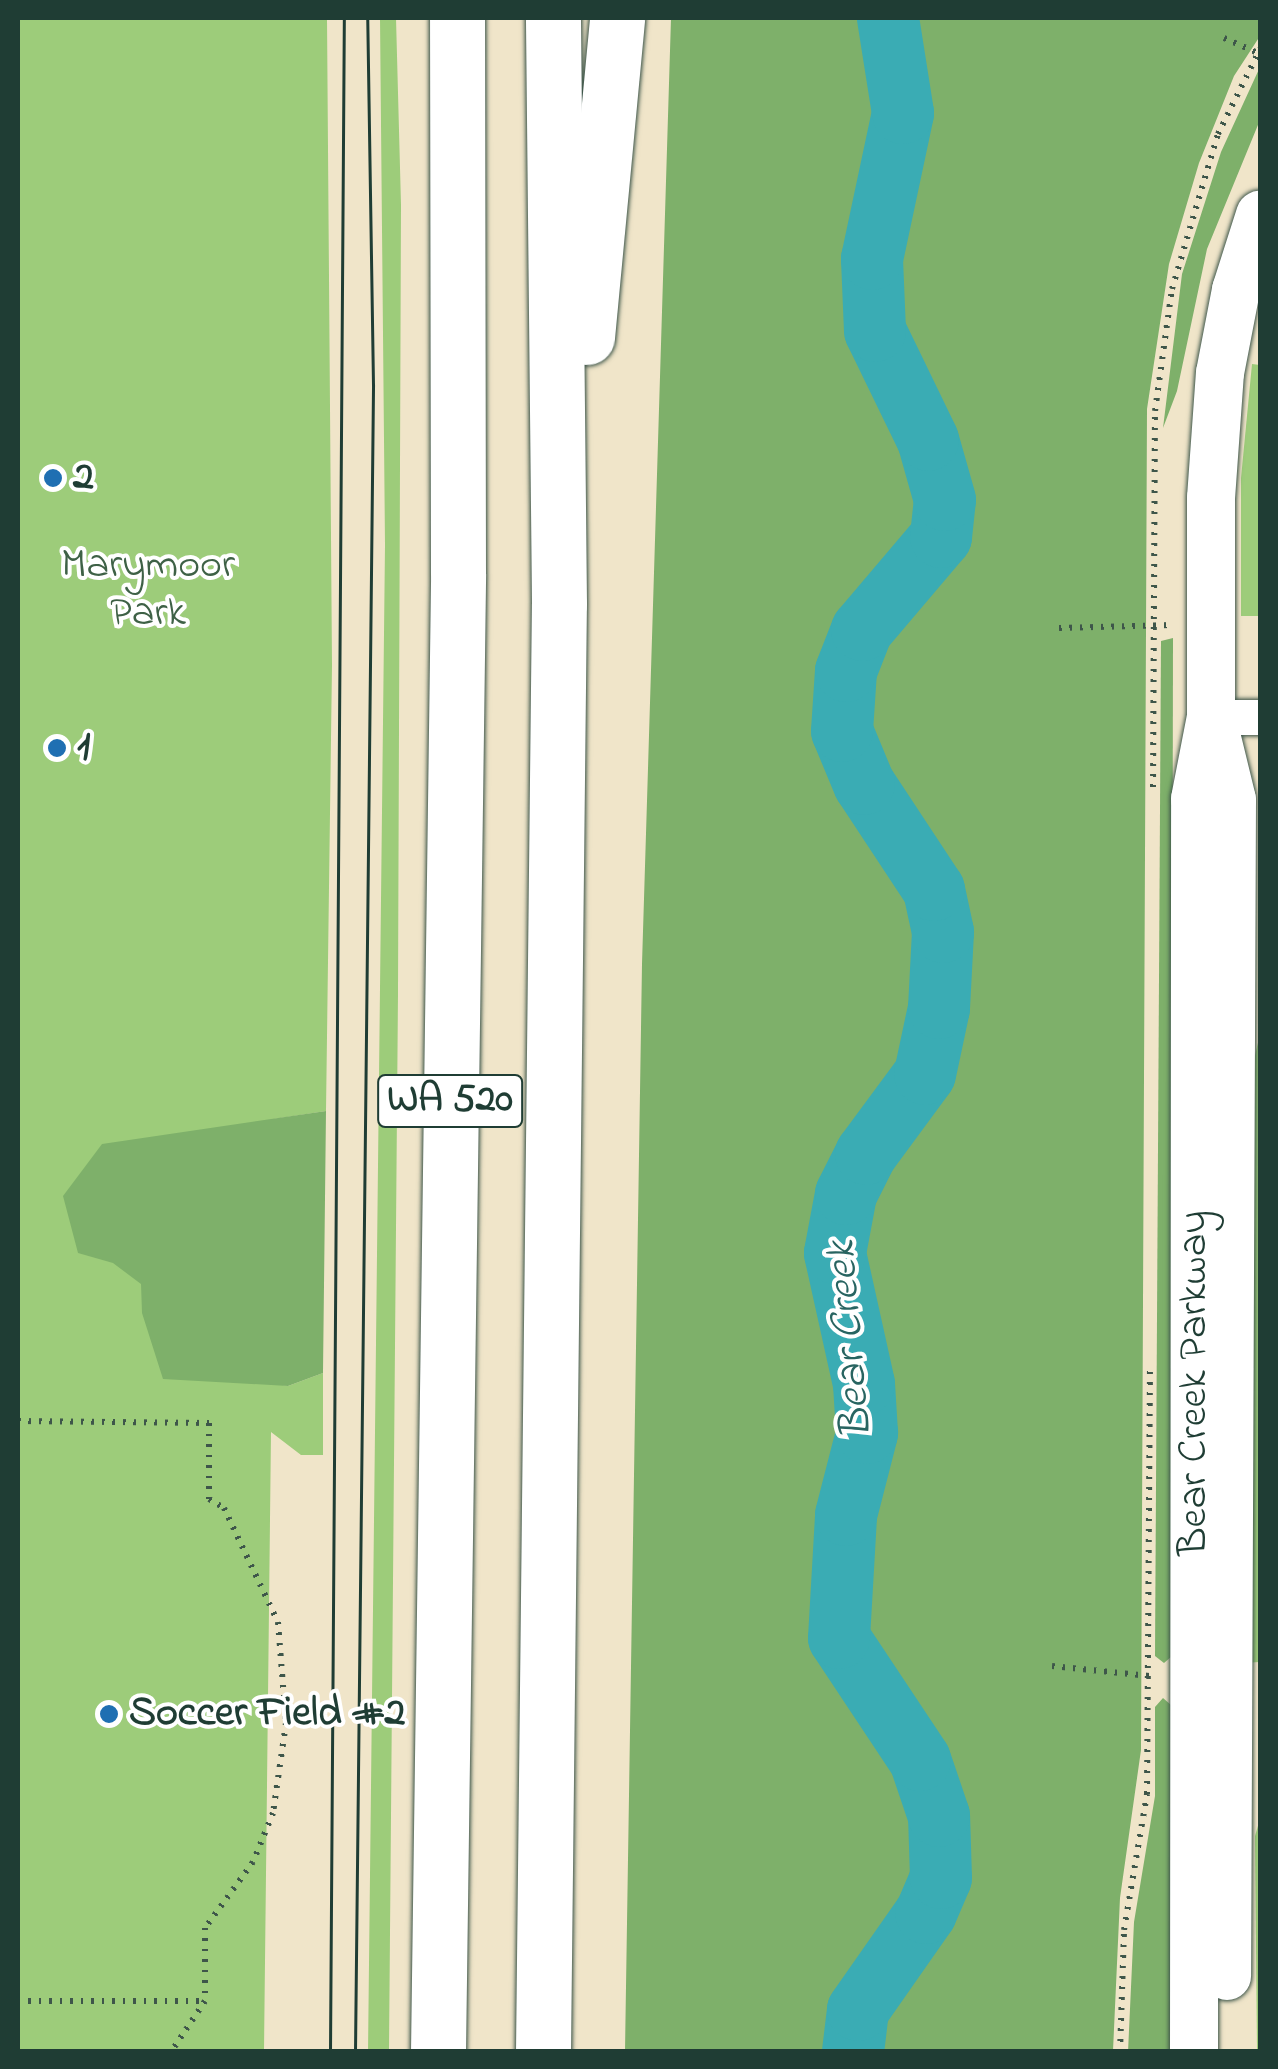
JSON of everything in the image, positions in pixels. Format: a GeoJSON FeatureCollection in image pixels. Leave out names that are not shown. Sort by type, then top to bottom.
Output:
{"type":"FeatureCollection","features":[{"type":"Feature","properties":{"kind":"highway"},"geometry":{"type":"LineString","coordinates":[[444,18],[455,150]]}},
{"type":"Feature","properties":{"kind":"highway","name":"WA 520"},"geometry":{"type":"LineString","coordinates":[[438,2052],[458,574],[458,18]]}},
{"type":"Feature","properties":{"kind":"highway","name":"WA 520"},"geometry":{"type":"LineString","coordinates":[[542,2052],[559,604],[553,18]]}},
{"type":"Feature","properties":{"kind":"highway"},"geometry":{"type":"LineString","coordinates":[[559,604],[617,18]]}},
{"type":"Feature","properties":{"kind":"main road","name":"Bear Creek Parkway"},"geometry":{"type":"LineString","coordinates":[[1227,2052],[1232,800],[1212,717],[1211,498],[1220,373],[1236,290],[1260,215]]}},
{"type":"Feature","properties":{"kind":"main road","name":"Bear Creek Parkway"},"geometry":{"type":"LineString","coordinates":[[1194,2052],[1228,1746]]}},
{"type":"Feature","properties":{"kind":"street"},"geometry":{"type":"LineString","coordinates":[[1212,717],[1260,717]]}},
{"type":"Feature","properties":{"kind":"path"},"geometry":{"type":"LineString","coordinates":[[1224,38],[1258,52]]}},
{"type":"Feature","properties":{"kind":"path"},"geometry":{"type":"LineString","coordinates":[[1058,628],[1172,626]]}},
{"type":"Feature","properties":{"kind":"path"},"geometry":{"type":"LineString","coordinates":[[18,1421],[210,1423],[210,1499],[224,1508],[278,1622],[286,1722],[282,1771],[253,1862],[205,1928],[205,2001],[171,2052]]}},
{"type":"Feature","properties":{"kind":"path"},"geometry":{"type":"LineString","coordinates":[[1052,1666],[1148,1676]]}},
{"type":"Feature","properties":{"kind":"path"},"geometry":{"type":"LineString","coordinates":[[18,2001],[205,2001]]}},
{"type":"Feature","properties":{"kind":"green space","name":"Marymoor Park"},"geometry":{"type":"Polygon","coordinates":[[[18,18],[327,18],[332,665],[326,1111],[274,1119],[272,1383],[288,1386],[323,1373],[323,1455],[301,1455],[271,1432],[264,2051],[18,2051],[18,18]]]}},
{"type":"Feature","properties":{"kind":"green space"},"geometry":{"type":"Polygon","coordinates":[[[380,18],[396,18],[401,205],[398,994],[389,2051],[368,2052],[385,545],[380,18]]]}},
{"type":"Feature","properties":{"kind":"green space"},"geometry":{"type":"Polygon","coordinates":[[[671,18],[1260,18],[1260,36],[1234,76],[1199,163],[1169,264],[1147,409],[1141,1750],[1120,1898],[1113,2051],[625,2051],[642,964],[671,18]]]}},
{"type":"Feature","properties":{"kind":"green space"},"geometry":{"type":"Polygon","coordinates":[[[1260,67],[1260,120],[1207,249],[1177,391],[1163,428],[1182,274],[1221,152],[1260,67]]]}},
{"type":"Feature","properties":{"kind":"green space"},"geometry":{"type":"Polygon","coordinates":[[[1252,364],[1260,365],[1260,616],[1241,616],[1241,478],[1252,364]]]}},
{"type":"Feature","properties":{"kind":"green space"},"geometry":{"type":"Polygon","coordinates":[[[1173,638],[1171,1657],[1164,1663],[1155,1656],[1161,641],[1173,638]]]}},
{"type":"Feature","properties":{"kind":"green space"},"geometry":{"type":"Polygon","coordinates":[[[1260,793],[1260,1662],[1241,1663],[1241,1117],[1259,1038],[1260,793]]]}},
{"type":"Feature","properties":{"kind":"green space"},"geometry":{"type":"Polygon","coordinates":[[[326,1111],[323,1373],[288,1386],[163,1379],[142,1313],[141,1284],[113,1263],[78,1253],[63,1196],[102,1144],[326,1111]]]}},
{"type":"Feature","properties":{"kind":"green space"},"geometry":{"type":"Polygon","coordinates":[[[1163,1698],[1171,1705],[1171,2051],[1128,2052],[1134,1922],[1155,1796],[1155,1707],[1163,1698]]]}},
{"type":"Feature","properties":{"kind":"green space"},"geometry":{"type":"Polygon","coordinates":[[[1260,1819],[1260,2051],[1257,2052],[1255,1836],[1260,1819]]]}},
{"type":"Feature","properties":{"kind":"waterway","name":"Bear Creek"},"geometry":{"type":"LineString","coordinates":[[853,2052],[858,2010],[926,1913],[941,1878],[939,1816],[920,1760],[839,1638],[846,1515],[867,1433],[864,1384],[835,1253],[846,1194],[866,1154],[925,1074],[939,1008],[943,932],[934,890],[864,784],[842,731],[846,671],[862,630],[941,537],[945,500],[928,440],[875,331],[872,259],[903,113],[888,18]]}},
{"type":"Feature","properties":{"kind":"tram line"},"geometry":{"type":"LineString","coordinates":[[330,2052],[344,18]]}},
{"type":"Feature","properties":{"kind":"tram line"},"geometry":{"type":"LineString","coordinates":[[355,2052],[373,385],[367,18]]}},
{"type":"Feature","properties":{"kind":"place","name":"2"},"geometry":{"type":"Point","coordinates":[53,478]}},
{"type":"Feature","properties":{"kind":"place","name":"1"},"geometry":{"type":"Point","coordinates":[57,748]}},
{"type":"Feature","properties":{"kind":"place","name":"Soccer Field #2"},"geometry":{"type":"Point","coordinates":[109,1714]}}]}
